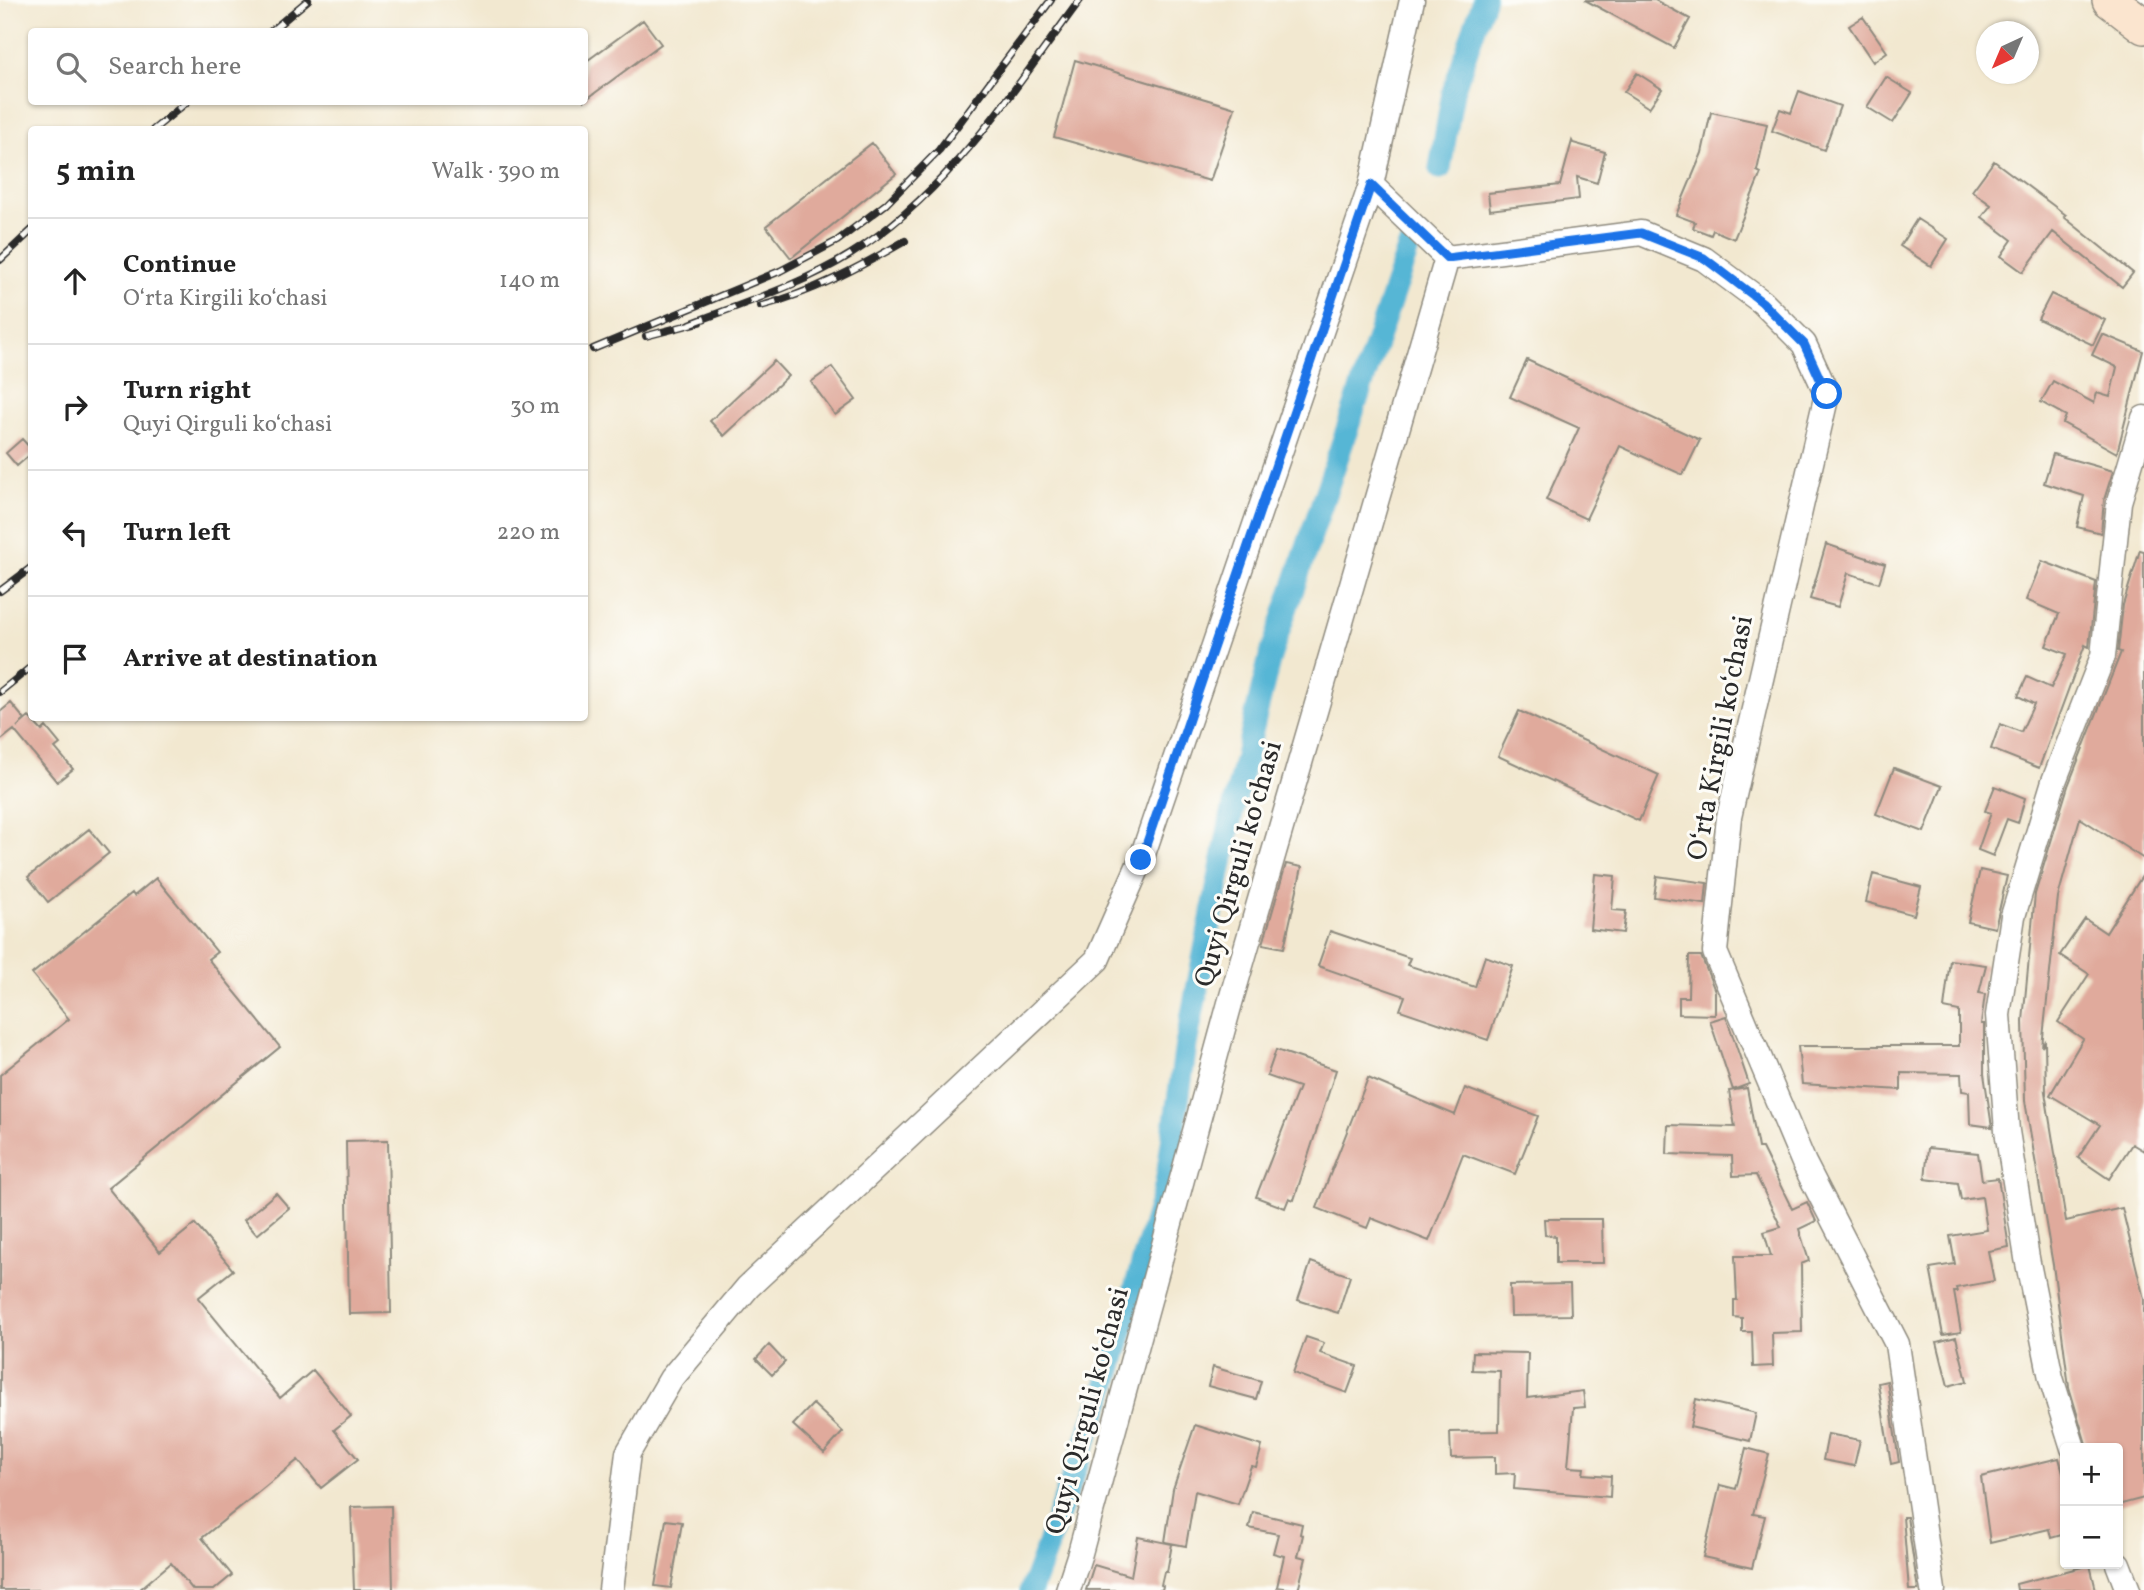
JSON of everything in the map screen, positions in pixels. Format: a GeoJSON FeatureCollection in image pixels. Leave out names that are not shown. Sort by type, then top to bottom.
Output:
{"type":"FeatureCollection","features":[{"type":"Feature","properties":{"kind":"street"},"geometry":{"type":"LineString","coordinates":[[611,1590],[628,1453],[671,1379],[748,1287],[1097,960],[1141,860],[1371,185],[1412,0]]}},
{"type":"Feature","properties":{"kind":"street"},"geometry":{"type":"LineString","coordinates":[[2110,0],[2144,26]]}},
{"type":"Feature","properties":{"kind":"street"},"geometry":{"type":"LineString","coordinates":[[1371,185],[1447,258]]}},
{"type":"Feature","properties":{"kind":"street","name":"Oʻrta Kirgili koʻchasi"},"geometry":{"type":"LineString","coordinates":[[1447,258],[1641,233],[1704,258],[1762,302],[1804,344],[1827,394],[1729,817],[1715,952],[1804,1163],[1897,1344],[1933,1590]]}},
{"type":"Feature","properties":{"kind":"street","name":"Quyi Qirguli koʻchasi"},"geometry":{"type":"LineString","coordinates":[[1068,1590],[1084,1540],[1230,1003],[1447,258]]}},
{"type":"Feature","properties":{"kind":"street"},"geometry":{"type":"LineString","coordinates":[[2071,1443],[2051,1378],[2027,1258],[2007,1131],[1998,1015],[2013,916],[2053,781],[2103,656],[2119,502],[2144,418]]}},
{"type":"Feature","properties":{"kind":"street"},"geometry":{"type":"LineString","coordinates":[[2120,1569],[2129,1590]]}},
{"type":"Feature","properties":{"kind":"building"},"geometry":{"type":"Polygon","coordinates":[[[1585,0],[1655,0],[1690,19],[1674,48],[1585,0]]]}},
{"type":"Feature","properties":{"kind":"building"},"geometry":{"type":"Polygon","coordinates":[[[1863,17],[1887,52],[1873,62],[1849,26],[1863,17]]]}},
{"type":"Feature","properties":{"kind":"building"},"geometry":{"type":"Polygon","coordinates":[[[643,20],[661,44],[588,98],[588,60],[643,20]]]}},
{"type":"Feature","properties":{"kind":"building"},"geometry":{"type":"Polygon","coordinates":[[[1075,60],[1235,108],[1210,181],[1054,137],[1075,60]]]}},
{"type":"Feature","properties":{"kind":"building"},"geometry":{"type":"Polygon","coordinates":[[[1637,73],[1662,89],[1649,108],[1624,92],[1637,73]]]}},
{"type":"Feature","properties":{"kind":"building"},"geometry":{"type":"Polygon","coordinates":[[[1886,77],[1912,93],[1893,123],[1867,107],[1886,77]]]}},
{"type":"Feature","properties":{"kind":"building"},"geometry":{"type":"Polygon","coordinates":[[[1799,91],[1840,106],[1824,150],[1772,131],[1780,109],[1791,113],[1799,91]]]}},
{"type":"Feature","properties":{"kind":"building"},"geometry":{"type":"Polygon","coordinates":[[[1711,112],[1767,124],[1757,171],[1761,173],[1734,239],[1713,230],[1711,235],[1693,228],[1695,222],[1676,215],[1702,153],[1711,112]]]}},
{"type":"Feature","properties":{"kind":"building"},"geometry":{"type":"Polygon","coordinates":[[[1572,141],[1605,152],[1597,183],[1577,177],[1579,199],[1490,210],[1488,193],[1560,185],[1572,141]]]}},
{"type":"Feature","properties":{"kind":"building"},"geometry":{"type":"Polygon","coordinates":[[[872,143],[896,174],[791,258],[766,226],[872,143]]]}},
{"type":"Feature","properties":{"kind":"building"},"geometry":{"type":"Polygon","coordinates":[[[1994,161],[2066,215],[2064,217],[2133,273],[2122,287],[2053,232],[2023,272],[2001,256],[2012,240],[1982,217],[1991,205],[1972,191],[1994,161]]]}},
{"type":"Feature","properties":{"kind":"building"},"geometry":{"type":"Polygon","coordinates":[[[1917,219],[1948,239],[1931,266],[1900,246],[1917,219]]]}},
{"type":"Feature","properties":{"kind":"building"},"geometry":{"type":"Polygon","coordinates":[[[2051,294],[2105,320],[2093,345],[2038,319],[2051,294]]]}},
{"type":"Feature","properties":{"kind":"building"},"geometry":{"type":"Polygon","coordinates":[[[2102,334],[2143,351],[2117,453],[2063,423],[2066,416],[2041,402],[2053,381],[2094,403],[2097,393],[2110,397],[2117,367],[2092,355],[2102,334]]]}},
{"type":"Feature","properties":{"kind":"building"},"geometry":{"type":"Polygon","coordinates":[[[1527,360],[1700,440],[1683,475],[1620,446],[1586,519],[1546,500],[1579,428],[1510,397],[1527,360]]]}},
{"type":"Feature","properties":{"kind":"building"},"geometry":{"type":"Polygon","coordinates":[[[774,361],[788,376],[724,436],[710,421],[774,361]]]}},
{"type":"Feature","properties":{"kind":"building"},"geometry":{"type":"Polygon","coordinates":[[[832,367],[856,400],[835,415],[811,382],[832,367]]]}},
{"type":"Feature","properties":{"kind":"building"},"geometry":{"type":"Polygon","coordinates":[[[22,439],[28,446],[28,456],[17,466],[6,453],[22,439]]]}},
{"type":"Feature","properties":{"kind":"building"},"geometry":{"type":"Polygon","coordinates":[[[2053,454],[2113,471],[2104,500],[2101,533],[2077,527],[2084,496],[2044,483],[2053,454]]]}},
{"type":"Feature","properties":{"kind":"building"},"geometry":{"type":"Polygon","coordinates":[[[1826,544],[1885,564],[1879,583],[1848,573],[1838,607],[1810,599],[1826,544]]]}},
{"type":"Feature","properties":{"kind":"building"},"geometry":{"type":"Polygon","coordinates":[[[2140,550],[2144,551],[2144,859],[2080,818],[2058,897],[2042,1047],[2045,1042],[2045,1092],[2066,1221],[2122,1208],[2144,1299],[2144,1498],[2123,1504],[2123,1443],[2086,1443],[2069,1387],[2053,1265],[2025,1101],[2023,1021],[2035,894],[2068,786],[2121,652],[2118,651],[2123,605],[2140,550]]]}},
{"type":"Feature","properties":{"kind":"building"},"geometry":{"type":"Polygon","coordinates":[[[2042,561],[2096,582],[2089,647],[2085,645],[2039,768],[1991,749],[2000,724],[2021,732],[2034,704],[2018,696],[2027,677],[2051,688],[2067,654],[2046,646],[2059,614],[2026,600],[2042,561]]]}},
{"type":"Feature","properties":{"kind":"building"},"geometry":{"type":"Polygon","coordinates":[[[11,703],[25,720],[17,727],[28,718],[28,721],[33,721],[42,731],[46,727],[60,744],[55,748],[73,769],[57,782],[14,730],[0,741],[0,712],[11,703]]]}},
{"type":"Feature","properties":{"kind":"building"},"geometry":{"type":"Polygon","coordinates":[[[1519,711],[1659,775],[1639,821],[1498,756],[1519,711]]]}},
{"type":"Feature","properties":{"kind":"building"},"geometry":{"type":"Polygon","coordinates":[[[1894,768],[1942,786],[1924,832],[1876,814],[1894,768]]]}},
{"type":"Feature","properties":{"kind":"building"},"geometry":{"type":"Polygon","coordinates":[[[1995,786],[2025,798],[2018,823],[2007,819],[1993,856],[1978,850],[1991,813],[1985,811],[1995,786]]]}},
{"type":"Feature","properties":{"kind":"building"},"geometry":{"type":"Polygon","coordinates":[[[89,829],[109,853],[48,902],[28,877],[89,829]]]}},
{"type":"Feature","properties":{"kind":"building"},"geometry":{"type":"Polygon","coordinates":[[[1286,864],[1302,867],[1284,948],[1263,944],[1286,864]]]}},
{"type":"Feature","properties":{"kind":"building"},"geometry":{"type":"Polygon","coordinates":[[[1980,870],[2007,876],[1995,928],[1968,922],[1980,870]]]}},
{"type":"Feature","properties":{"kind":"building"},"geometry":{"type":"Polygon","coordinates":[[[2144,873],[2144,1151],[2132,1144],[2109,1179],[2078,1158],[2100,1125],[2050,1095],[2083,1039],[2058,1022],[2089,974],[2060,955],[2085,919],[2106,933],[2144,873]]]}},
{"type":"Feature","properties":{"kind":"building"},"geometry":{"type":"Polygon","coordinates":[[[1595,874],[1615,876],[1612,910],[1626,911],[1623,933],[1590,929],[1595,874]]]}},
{"type":"Feature","properties":{"kind":"building"},"geometry":{"type":"Polygon","coordinates":[[[1873,874],[1921,887],[1914,915],[1866,902],[1873,874]]]}},
{"type":"Feature","properties":{"kind":"building"},"geometry":{"type":"Polygon","coordinates":[[[1657,876],[1707,883],[1705,904],[1654,897],[1657,876]]]}},
{"type":"Feature","properties":{"kind":"building"},"geometry":{"type":"Polygon","coordinates":[[[156,878],[217,952],[208,959],[280,1047],[108,1188],[160,1252],[195,1224],[233,1270],[198,1298],[280,1398],[313,1370],[351,1416],[334,1430],[358,1459],[321,1488],[298,1460],[202,1538],[232,1575],[214,1590],[193,1590],[171,1563],[139,1590],[0,1590],[0,1075],[69,1019],[32,974],[132,893],[134,896],[156,878]]]}},
{"type":"Feature","properties":{"kind":"building"},"geometry":{"type":"Polygon","coordinates":[[[1330,931],[1410,958],[1407,965],[1475,987],[1485,956],[1513,966],[1488,1040],[1400,1010],[1405,996],[1318,966],[1330,931]]]}},
{"type":"Feature","properties":{"kind":"building"},"geometry":{"type":"Polygon","coordinates":[[[1689,956],[1701,956],[1715,991],[1715,1015],[1679,1014],[1679,997],[1688,997],[1689,956]]]}},
{"type":"Feature","properties":{"kind":"building"},"geometry":{"type":"Polygon","coordinates":[[[1950,960],[1986,965],[1979,993],[1985,994],[1981,1024],[1984,1024],[1984,1074],[1992,1127],[1970,1124],[1969,1092],[1962,1091],[1961,1074],[1901,1073],[1901,1090],[1802,1084],[1798,1046],[1959,1046],[1959,1011],[1944,1008],[1950,960]]]}},
{"type":"Feature","properties":{"kind":"building"},"geometry":{"type":"Polygon","coordinates":[[[1726,1016],[1749,1084],[1733,1090],[1710,1021],[1726,1016]]]}},
{"type":"Feature","properties":{"kind":"building"},"geometry":{"type":"Polygon","coordinates":[[[1276,1050],[1336,1070],[1294,1200],[1289,1198],[1285,1208],[1256,1197],[1299,1087],[1267,1076],[1276,1050]]]}},
{"type":"Feature","properties":{"kind":"building"},"geometry":{"type":"Polygon","coordinates":[[[1368,1078],[1455,1115],[1465,1088],[1538,1116],[1515,1174],[1463,1154],[1429,1241],[1371,1218],[1367,1228],[1317,1208],[1368,1078]]]}},
{"type":"Feature","properties":{"kind":"building"},"geometry":{"type":"Polygon","coordinates":[[[1747,1088],[1758,1148],[1762,1148],[1792,1209],[1807,1202],[1816,1221],[1799,1229],[1809,1261],[1801,1264],[1802,1332],[1772,1333],[1773,1366],[1753,1367],[1752,1332],[1742,1332],[1742,1318],[1734,1317],[1734,1300],[1737,1300],[1735,1256],[1771,1256],[1764,1232],[1781,1227],[1756,1175],[1733,1176],[1732,1156],[1667,1154],[1668,1125],[1735,1127],[1729,1091],[1747,1088]]]}},
{"type":"Feature","properties":{"kind":"building"},"geometry":{"type":"Polygon","coordinates":[[[388,1140],[391,1313],[349,1314],[346,1141],[388,1140]]]}},
{"type":"Feature","properties":{"kind":"building"},"geometry":{"type":"Polygon","coordinates":[[[1928,1148],[1978,1153],[1982,1180],[1998,1178],[2009,1247],[1988,1251],[1994,1281],[1956,1288],[1957,1292],[1954,1292],[1961,1332],[1943,1335],[1930,1268],[1955,1264],[1950,1236],[1987,1230],[1982,1197],[1961,1200],[1958,1183],[1925,1179],[1928,1148]]]}},
{"type":"Feature","properties":{"kind":"building"},"geometry":{"type":"Polygon","coordinates":[[[276,1193],[289,1208],[257,1235],[244,1220],[276,1193]]]}},
{"type":"Feature","properties":{"kind":"building"},"geometry":{"type":"Polygon","coordinates":[[[1544,1219],[1602,1219],[1603,1263],[1556,1263],[1556,1236],[1545,1235],[1544,1219]]]}},
{"type":"Feature","properties":{"kind":"building"},"geometry":{"type":"Polygon","coordinates":[[[1311,1262],[1350,1276],[1338,1313],[1298,1300],[1311,1262]]]}},
{"type":"Feature","properties":{"kind":"building"},"geometry":{"type":"Polygon","coordinates":[[[1570,1284],[1571,1315],[1511,1316],[1510,1285],[1570,1284]]]}},
{"type":"Feature","properties":{"kind":"building"},"geometry":{"type":"Polygon","coordinates":[[[1306,1337],[1324,1343],[1320,1353],[1357,1366],[1347,1393],[1293,1373],[1306,1337]]]}},
{"type":"Feature","properties":{"kind":"building"},"geometry":{"type":"Polygon","coordinates":[[[1956,1337],[1967,1381],[1948,1386],[1937,1342],[1956,1337]]]}},
{"type":"Feature","properties":{"kind":"building"},"geometry":{"type":"Polygon","coordinates":[[[769,1345],[785,1362],[772,1375],[756,1359],[769,1345]]]}},
{"type":"Feature","properties":{"kind":"building"},"geometry":{"type":"Polygon","coordinates":[[[1473,1352],[1528,1353],[1527,1398],[1583,1391],[1585,1407],[1573,1408],[1568,1467],[1584,1468],[1583,1474],[1611,1476],[1610,1497],[1514,1489],[1515,1473],[1495,1474],[1495,1457],[1451,1458],[1450,1432],[1499,1431],[1500,1371],[1472,1370],[1473,1352]]]}},
{"type":"Feature","properties":{"kind":"building"},"geometry":{"type":"Polygon","coordinates":[[[1213,1367],[1261,1381],[1256,1399],[1208,1386],[1213,1367]]]}},
{"type":"Feature","properties":{"kind":"building"},"geometry":{"type":"Polygon","coordinates":[[[1887,1381],[1899,1462],[1891,1464],[1878,1383],[1887,1381]]]}},
{"type":"Feature","properties":{"kind":"building"},"geometry":{"type":"Polygon","coordinates":[[[1696,1399],[1756,1413],[1750,1441],[1690,1427],[1696,1399]]]}},
{"type":"Feature","properties":{"kind":"building"},"geometry":{"type":"Polygon","coordinates":[[[813,1404],[843,1432],[824,1453],[793,1425],[813,1404]]]}},
{"type":"Feature","properties":{"kind":"building"},"geometry":{"type":"Polygon","coordinates":[[[1195,1425],[1262,1446],[1256,1467],[1251,1466],[1238,1504],[1195,1491],[1186,1546],[1165,1542],[1173,1489],[1195,1425]]]}},
{"type":"Feature","properties":{"kind":"building"},"geometry":{"type":"Polygon","coordinates":[[[1828,1434],[1860,1440],[1854,1466],[1823,1460],[1828,1434]]]}},
{"type":"Feature","properties":{"kind":"building"},"geometry":{"type":"Polygon","coordinates":[[[1746,1448],[1769,1454],[1753,1514],[1765,1516],[1752,1568],[1703,1557],[1720,1485],[1736,1489],[1746,1448]]]}},
{"type":"Feature","properties":{"kind":"building"},"geometry":{"type":"Polygon","coordinates":[[[2059,1458],[2060,1535],[2051,1538],[2049,1529],[1990,1543],[1981,1477],[2059,1458]]]}},
{"type":"Feature","properties":{"kind":"building"},"geometry":{"type":"Polygon","coordinates":[[[391,1506],[393,1590],[354,1590],[351,1507],[391,1506]]]}},
{"type":"Feature","properties":{"kind":"building"},"geometry":{"type":"Polygon","coordinates":[[[1253,1512],[1302,1524],[1300,1534],[1303,1535],[1298,1556],[1306,1558],[1298,1590],[1277,1587],[1284,1556],[1273,1553],[1278,1534],[1249,1528],[1253,1512]]]}},
{"type":"Feature","properties":{"kind":"building"},"geometry":{"type":"Polygon","coordinates":[[[1903,1517],[1907,1517],[1918,1590],[1909,1590],[1903,1517]]]}},
{"type":"Feature","properties":{"kind":"building"},"geometry":{"type":"Polygon","coordinates":[[[666,1520],[682,1522],[671,1588],[655,1586],[666,1520]]]}},
{"type":"Feature","properties":{"kind":"building"},"geometry":{"type":"Polygon","coordinates":[[[1138,1537],[1172,1544],[1162,1590],[1086,1590],[1094,1565],[1131,1576],[1138,1537]]]}},
{"type":"Feature","properties":{"kind":"building"},"geometry":{"type":"Polygon","coordinates":[[[2074,1569],[2091,1569],[2096,1590],[2017,1590],[2016,1584],[2074,1569]]]}},
{"type":"Feature","properties":{"kind":"waterway"},"geometry":{"type":"LineString","coordinates":[[1440,168],[1453,92],[1484,0]]}},
{"type":"Feature","properties":{"kind":"waterway"},"geometry":{"type":"LineString","coordinates":[[1031,1590],[1106,1386],[1166,1184],[1186,1045],[1231,818],[1270,657],[1408,249]]}},
{"type":"Feature","properties":{"kind":"railway"},"geometry":{"type":"LineString","coordinates":[[275,28],[308,0]]}},
{"type":"Feature","properties":{"kind":"railway"},"geometry":{"type":"LineString","coordinates":[[593,349],[780,271],[837,241],[886,204],[939,150],[1051,0]]}},
{"type":"Feature","properties":{"kind":"railway"},"geometry":{"type":"LineString","coordinates":[[690,324],[812,275],[851,254],[886,229],[919,201],[977,138],[1080,0]]}},
{"type":"Feature","properties":{"kind":"railway"},"geometry":{"type":"LineString","coordinates":[[158,126],[183,105]]}},
{"type":"Feature","properties":{"kind":"railway"},"geometry":{"type":"LineString","coordinates":[[0,260],[28,234]]}},
{"type":"Feature","properties":{"kind":"railway"},"geometry":{"type":"LineString","coordinates":[[761,306],[799,294],[835,278],[905,241]]}},
{"type":"Feature","properties":{"kind":"railway"},"geometry":{"type":"LineString","coordinates":[[646,336],[700,322]]}},
{"type":"Feature","properties":{"kind":"railway"},"geometry":{"type":"LineString","coordinates":[[0,591],[28,570]]}},
{"type":"Feature","properties":{"kind":"railway"},"geometry":{"type":"LineString","coordinates":[[0,692],[28,669]]}},
{"type":"Feature","properties":{"kind":"route"},"geometry":{"type":"LineString","coordinates":[[1141,860],[1371,185],[1447,258],[1641,233],[1704,258],[1762,302],[1804,344],[1827,394]]}}]}
